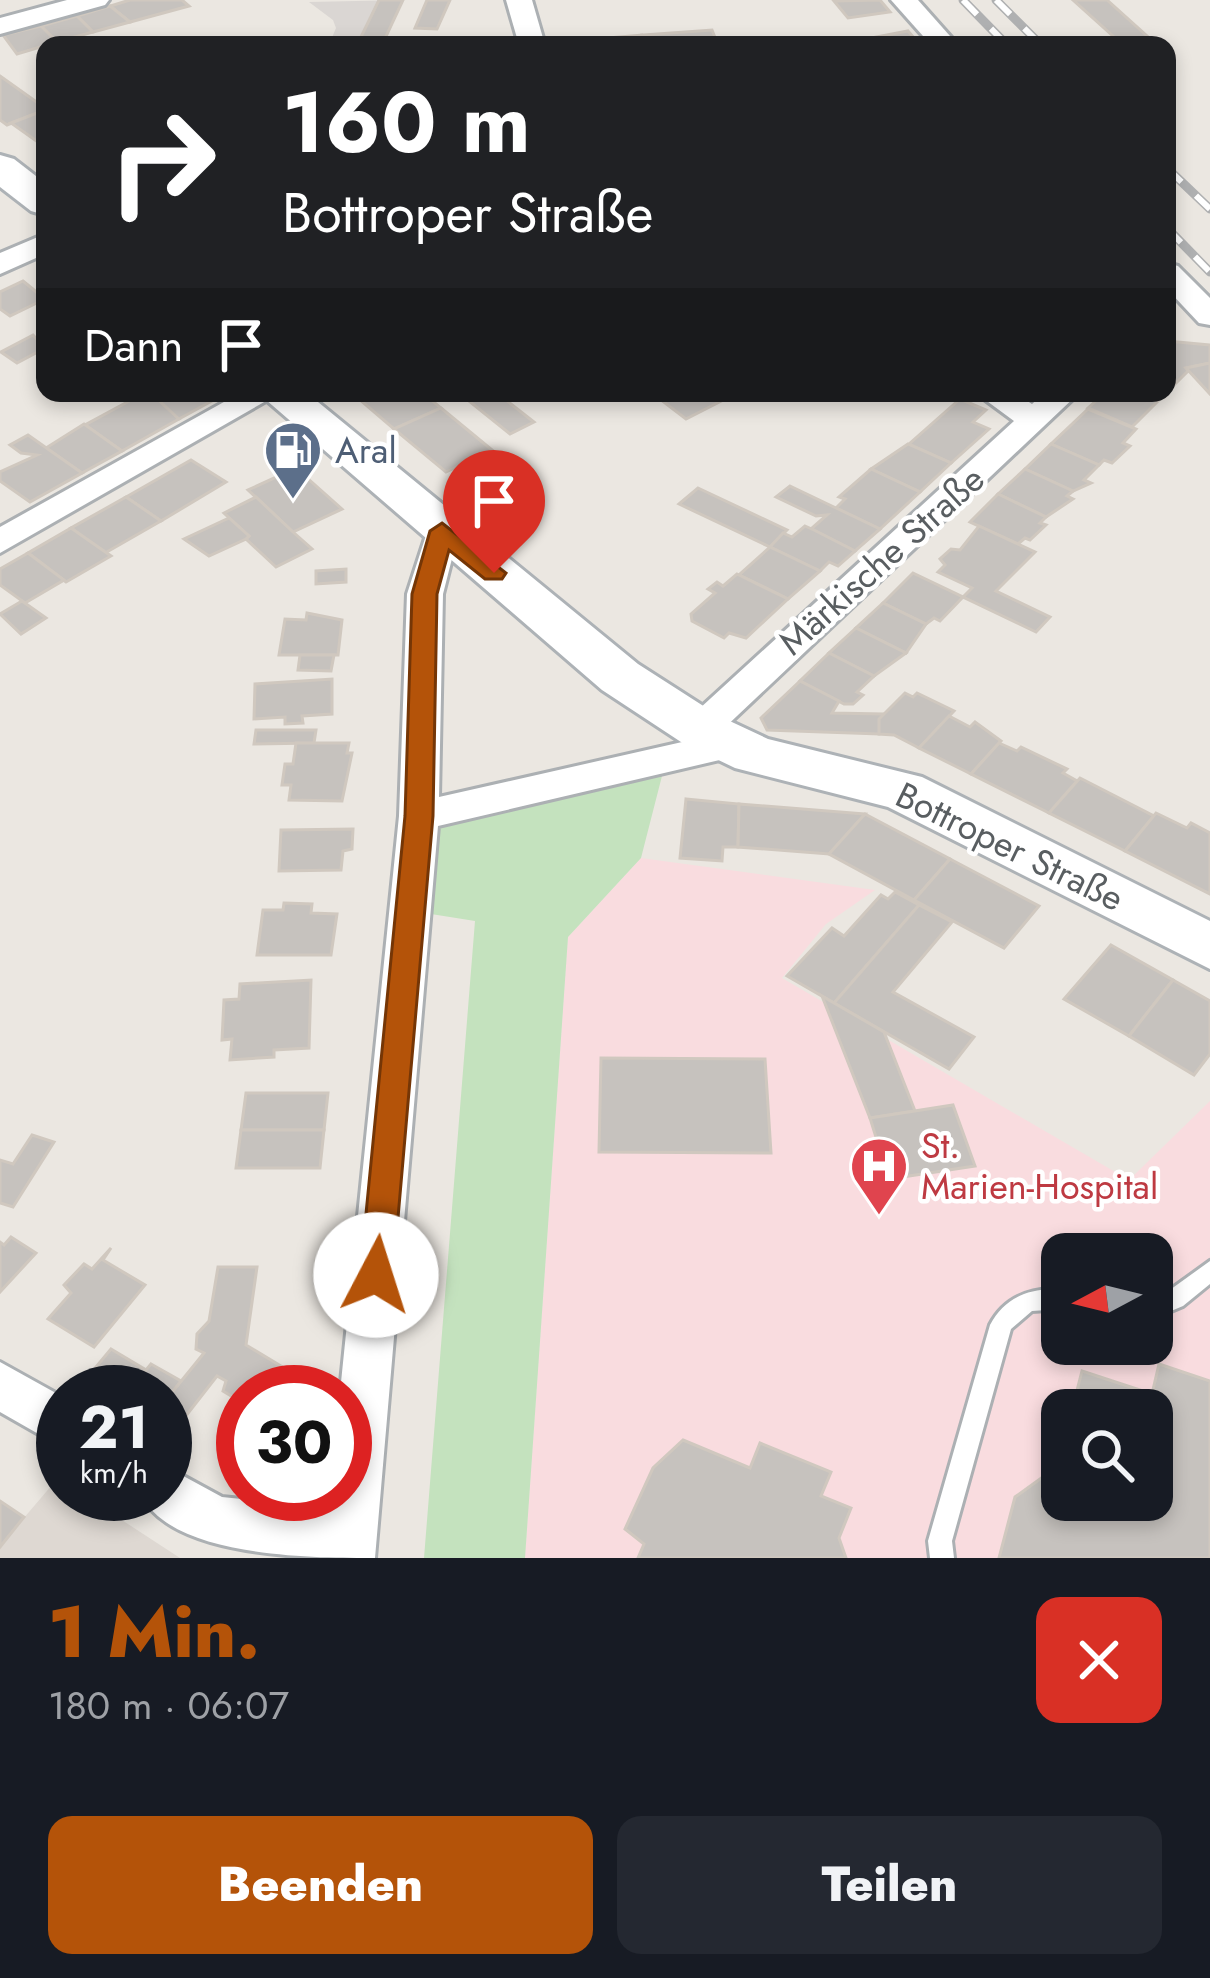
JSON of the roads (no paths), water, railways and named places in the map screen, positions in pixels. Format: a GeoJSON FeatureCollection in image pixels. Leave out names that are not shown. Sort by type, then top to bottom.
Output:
{"type":"FeatureCollection","features":[{"type":"Feature","properties":{"kind":"main road"},"geometry":{"type":"LineString","coordinates":[[0,167],[36,196]]}},
{"type":"Feature","properties":{"kind":"main road","name":"Bottroper Straße"},"geometry":{"type":"LineString","coordinates":[[291,402],[620,677],[713,737],[903,791],[1210,947]]}},
{"type":"Feature","properties":{"kind":"street"},"geometry":{"type":"LineString","coordinates":[[0,26],[97,0]]}},
{"type":"Feature","properties":{"kind":"street"},"geometry":{"type":"LineString","coordinates":[[519,0],[529,36]]}},
{"type":"Feature","properties":{"kind":"street"},"geometry":{"type":"LineString","coordinates":[[904,0],[937,36]]}},
{"type":"Feature","properties":{"kind":"street"},"geometry":{"type":"LineString","coordinates":[[0,265],[36,247]]}},
{"type":"Feature","properties":{"kind":"street"},"geometry":{"type":"LineString","coordinates":[[1176,290],[1210,316]]}},
{"type":"Feature","properties":{"kind":"street"},"geometry":{"type":"LineString","coordinates":[[0,542],[248,402]]}},
{"type":"Feature","properties":{"kind":"street"},"geometry":{"type":"LineString","coordinates":[[1007,402],[1034,419]]}},
{"type":"Feature","properties":{"kind":"street","name":"Märkische Straße"},"geometry":{"type":"LineString","coordinates":[[713,737],[1053,402]]}},
{"type":"Feature","properties":{"kind":"street"},"geometry":{"type":"LineString","coordinates":[[192,1507],[212,1520],[244,1528],[350,1546],[419,816],[425,594],[442,531]]}},
{"type":"Feature","properties":{"kind":"street"},"geometry":{"type":"LineString","coordinates":[[419,816],[713,737]]}},
{"type":"Feature","properties":{"kind":"street"},"geometry":{"type":"LineString","coordinates":[[0,1385],[36,1408]]}},
{"type":"Feature","properties":{"kind":"lane"},"geometry":{"type":"LineString","coordinates":[[1173,1299],[1210,1271]]}},
{"type":"Feature","properties":{"kind":"lane"},"geometry":{"type":"LineString","coordinates":[[942,1558],[940,1541],[1001,1325],[1015,1306],[1041,1298]]}},
{"type":"Feature","properties":{"kind":"railway"},"geometry":{"type":"LineString","coordinates":[[963,0],[998,36]]}},
{"type":"Feature","properties":{"kind":"railway"},"geometry":{"type":"LineString","coordinates":[[996,0],[1032,36]]}},
{"type":"Feature","properties":{"kind":"railway"},"geometry":{"type":"LineString","coordinates":[[1176,177],[1210,209]]}},
{"type":"Feature","properties":{"kind":"railway"},"geometry":{"type":"LineString","coordinates":[[1176,237],[1210,272]]}},
{"type":"Feature","properties":{"kind":"place","name":"Aral"},"geometry":{"type":"Point","coordinates":[293,501]}},
{"type":"Feature","properties":{"kind":"place","name":"St. Marien-Hospital"},"geometry":{"type":"Point","coordinates":[879,1217]}}]}
